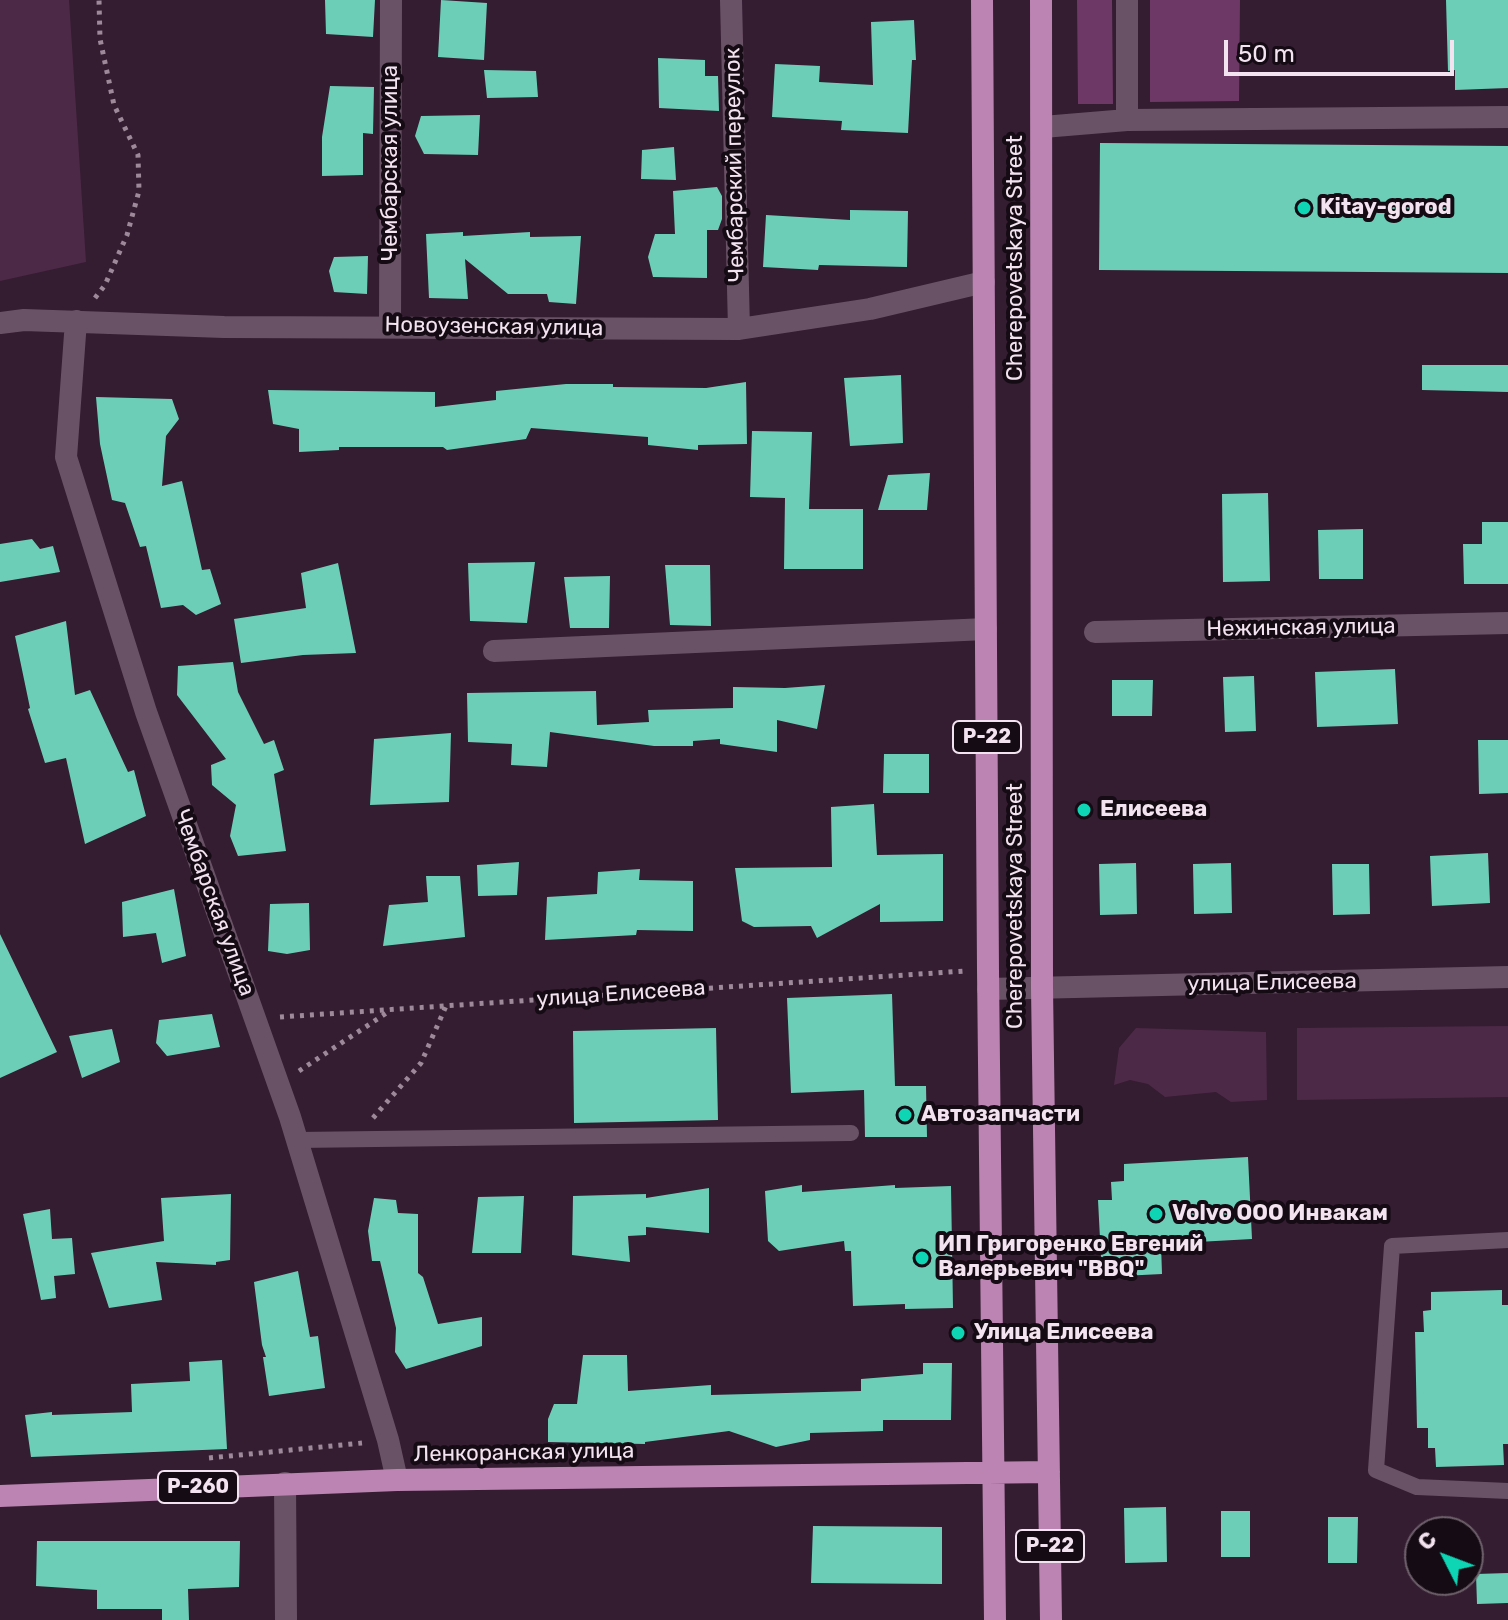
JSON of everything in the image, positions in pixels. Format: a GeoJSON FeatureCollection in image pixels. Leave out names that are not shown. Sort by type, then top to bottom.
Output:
{"type":"FeatureCollection","features":[{"type":"Feature","properties":{"kind":"highway","name":"Cherepovetskaya Street"},"geometry":{"type":"LineString","coordinates":[[982,0],[995,1620]]}},
{"type":"Feature","properties":{"kind":"highway","name":"Cherepovetskaya Street"},"geometry":{"type":"LineString","coordinates":[[1041,0],[1042,988],[1051,1620]]}},
{"type":"Feature","properties":{"kind":"highway","name":"Ленкоранская улица"},"geometry":{"type":"LineString","coordinates":[[0,1496],[397,1480],[1049,1472]]}},
{"type":"Feature","properties":{"kind":"street","name":"Чембарская улица"},"geometry":{"type":"LineString","coordinates":[[390,326],[391,0]]}},
{"type":"Feature","properties":{"kind":"street","name":"Чембарский переулок"},"geometry":{"type":"LineString","coordinates":[[731,0],[739,329]]}},
{"type":"Feature","properties":{"kind":"street"},"geometry":{"type":"LineString","coordinates":[[1127,0],[1127,120]]}},
{"type":"Feature","properties":{"kind":"street"},"geometry":{"type":"LineString","coordinates":[[1043,127],[1127,120],[1508,117]]}},
{"type":"Feature","properties":{"kind":"street","name":"Новоузенская улица"},"geometry":{"type":"LineString","coordinates":[[0,323],[24,320],[224,327],[739,329],[870,309],[984,282]]}},
{"type":"Feature","properties":{"kind":"street","name":"Чембарская улица"},"geometry":{"type":"LineString","coordinates":[[76,321],[66,457],[146,712],[297,1140],[388,1440],[397,1480]]}},
{"type":"Feature","properties":{"kind":"street","name":"Нежинская улица"},"geometry":{"type":"LineString","coordinates":[[1095,632],[1508,623]]}},
{"type":"Feature","properties":{"kind":"street"},"geometry":{"type":"LineString","coordinates":[[494,651],[986,629]]}},
{"type":"Feature","properties":{"kind":"street","name":"улица Елисеева"},"geometry":{"type":"LineString","coordinates":[[988,979],[1042,988],[1508,977]]}},
{"type":"Feature","properties":{"kind":"street"},"geometry":{"type":"LineString","coordinates":[[285,1483],[286,1620]]}},
{"type":"Feature","properties":{"kind":"lane"},"geometry":{"type":"LineString","coordinates":[[297,1140],[851,1133]]}},
{"type":"Feature","properties":{"kind":"lane"},"geometry":{"type":"LineString","coordinates":[[1508,1240],[1392,1246],[1376,1470],[1417,1487],[1508,1491]]}},
{"type":"Feature","properties":{"kind":"path"},"geometry":{"type":"LineString","coordinates":[[76,321],[105,285],[127,235],[139,191],[138,155],[114,105],[100,39],[99,0]]}},
{"type":"Feature","properties":{"kind":"path","name":"улица Елисеева"},"geometry":{"type":"LineString","coordinates":[[255,1018],[988,979]]}},
{"type":"Feature","properties":{"kind":"path"},"geometry":{"type":"LineString","coordinates":[[353,1139],[421,1063],[446,1006]]}},
{"type":"Feature","properties":{"kind":"path"},"geometry":{"type":"LineString","coordinates":[[279,1085],[393,1009]]}},
{"type":"Feature","properties":{"kind":"path","name":"Ленкоранская улица"},"geometry":{"type":"LineString","coordinates":[[197,1460],[388,1440]]}},
{"type":"Feature","properties":{"kind":"shaded area"},"geometry":{"type":"Polygon","coordinates":[[[0,0],[69,0],[86,262],[0,281],[0,0]]]}},
{"type":"Feature","properties":{"kind":"shaded area"},"geometry":{"type":"Polygon","coordinates":[[[1077,0],[1112,0],[1113,104],[1078,104],[1077,0]]]}},
{"type":"Feature","properties":{"kind":"shaded area"},"geometry":{"type":"Polygon","coordinates":[[[1150,0],[1240,0],[1239,101],[1150,102],[1150,0]]]}},
{"type":"Feature","properties":{"kind":"shaded area"},"geometry":{"type":"Polygon","coordinates":[[[1508,1026],[1508,1097],[1297,1100],[1297,1028],[1508,1026]]]}},
{"type":"Feature","properties":{"kind":"shaded area"},"geometry":{"type":"Polygon","coordinates":[[[1136,1028],[1266,1032],[1267,1100],[1231,1102],[1216,1092],[1165,1097],[1148,1084],[1130,1080],[1114,1085],[1119,1048],[1136,1028]]]}},
{"type":"Feature","properties":{"kind":"building"},"geometry":{"type":"Polygon","coordinates":[[[325,0],[375,0],[373,37],[326,34],[325,0]]]}},
{"type":"Feature","properties":{"kind":"building"},"geometry":{"type":"Polygon","coordinates":[[[441,0],[487,3],[484,60],[438,57],[441,0]]]}},
{"type":"Feature","properties":{"kind":"building"},"geometry":{"type":"Polygon","coordinates":[[[1446,0],[1508,0],[1508,88],[1455,90],[1455,70],[1448,71],[1446,0]]]}},
{"type":"Feature","properties":{"kind":"building"},"geometry":{"type":"Polygon","coordinates":[[[914,20],[916,60],[912,60],[908,133],[841,130],[842,121],[772,117],[775,64],[820,66],[819,82],[873,85],[871,22],[914,20]]]}},
{"type":"Feature","properties":{"kind":"building"},"geometry":{"type":"Polygon","coordinates":[[[658,58],[705,60],[705,76],[718,76],[719,111],[659,108],[658,58]]]}},
{"type":"Feature","properties":{"kind":"building"},"geometry":{"type":"Polygon","coordinates":[[[484,70],[536,71],[538,97],[487,98],[484,70]]]}},
{"type":"Feature","properties":{"kind":"building"},"geometry":{"type":"Polygon","coordinates":[[[330,86],[374,87],[373,134],[363,133],[363,175],[322,176],[322,137],[330,86]]]}},
{"type":"Feature","properties":{"kind":"building"},"geometry":{"type":"Polygon","coordinates":[[[480,115],[478,155],[424,154],[415,136],[421,116],[480,115]]]}},
{"type":"Feature","properties":{"kind":"building","name":"Kitay-gorod"},"geometry":{"type":"Polygon","coordinates":[[[1100,143],[1508,146],[1508,273],[1099,270],[1100,143]]]}},
{"type":"Feature","properties":{"kind":"building"},"geometry":{"type":"Polygon","coordinates":[[[674,147],[676,180],[641,179],[642,150],[674,147]]]}},
{"type":"Feature","properties":{"kind":"building"},"geometry":{"type":"Polygon","coordinates":[[[717,187],[722,196],[722,219],[718,230],[707,230],[707,278],[653,277],[648,257],[655,234],[675,234],[673,191],[717,187]]]}},
{"type":"Feature","properties":{"kind":"building"},"geometry":{"type":"Polygon","coordinates":[[[850,210],[908,211],[907,267],[819,265],[818,270],[763,267],[766,215],[850,220],[850,210]]]}},
{"type":"Feature","properties":{"kind":"building"},"geometry":{"type":"Polygon","coordinates":[[[463,232],[463,236],[530,232],[530,237],[581,236],[576,304],[549,302],[547,294],[508,294],[465,259],[468,299],[429,298],[426,234],[463,232]]]}},
{"type":"Feature","properties":{"kind":"building"},"geometry":{"type":"Polygon","coordinates":[[[368,256],[367,294],[334,292],[329,271],[334,257],[368,256]]]}},
{"type":"Feature","properties":{"kind":"building"},"geometry":{"type":"Polygon","coordinates":[[[1422,365],[1508,365],[1508,392],[1422,390],[1422,365]]]}},
{"type":"Feature","properties":{"kind":"building"},"geometry":{"type":"Polygon","coordinates":[[[901,375],[903,443],[850,446],[844,378],[901,375]]]}},
{"type":"Feature","properties":{"kind":"building"},"geometry":{"type":"Polygon","coordinates":[[[746,382],[747,444],[698,445],[698,450],[648,445],[648,437],[531,428],[526,439],[447,450],[443,447],[339,447],[339,450],[299,452],[299,429],[273,424],[268,390],[435,392],[435,407],[496,400],[496,391],[566,384],[706,388],[746,382]]]}},
{"type":"Feature","properties":{"kind":"building"},"geometry":{"type":"Polygon","coordinates":[[[96,397],[172,399],[179,419],[166,436],[162,486],[182,481],[202,570],[210,569],[221,604],[196,615],[183,605],[161,608],[146,546],[140,547],[125,503],[112,500],[100,444],[96,397]]]}},
{"type":"Feature","properties":{"kind":"building"},"geometry":{"type":"Polygon","coordinates":[[[752,431],[812,432],[809,509],[863,509],[863,569],[784,569],[785,498],[750,497],[752,431]]]}},
{"type":"Feature","properties":{"kind":"building"},"geometry":{"type":"Polygon","coordinates":[[[930,473],[927,510],[878,510],[888,475],[930,473]]]}},
{"type":"Feature","properties":{"kind":"building"},"geometry":{"type":"Polygon","coordinates":[[[1268,493],[1270,581],[1223,582],[1222,494],[1268,493]]]}},
{"type":"Feature","properties":{"kind":"building"},"geometry":{"type":"Polygon","coordinates":[[[1482,522],[1508,522],[1508,584],[1464,584],[1463,544],[1482,544],[1482,522]]]}},
{"type":"Feature","properties":{"kind":"building"},"geometry":{"type":"Polygon","coordinates":[[[1363,529],[1363,579],[1319,579],[1318,530],[1363,529]]]}},
{"type":"Feature","properties":{"kind":"building"},"geometry":{"type":"Polygon","coordinates":[[[32,539],[40,549],[53,546],[60,572],[0,582],[0,544],[32,539]]]}},
{"type":"Feature","properties":{"kind":"building"},"geometry":{"type":"Polygon","coordinates":[[[535,562],[527,623],[470,621],[468,563],[535,562]]]}},
{"type":"Feature","properties":{"kind":"building"},"geometry":{"type":"Polygon","coordinates":[[[338,563],[356,653],[303,655],[241,663],[234,619],[306,608],[301,573],[338,563]]]}},
{"type":"Feature","properties":{"kind":"building"},"geometry":{"type":"Polygon","coordinates":[[[665,565],[710,565],[711,626],[670,625],[665,565]]]}},
{"type":"Feature","properties":{"kind":"building"},"geometry":{"type":"Polygon","coordinates":[[[610,576],[609,628],[570,628],[564,577],[610,576]]]}},
{"type":"Feature","properties":{"kind":"building"},"geometry":{"type":"Polygon","coordinates":[[[66,621],[75,695],[90,690],[128,772],[134,770],[146,816],[85,844],[66,758],[45,763],[28,709],[15,636],[66,621]]]}},
{"type":"Feature","properties":{"kind":"building"},"geometry":{"type":"Polygon","coordinates":[[[233,662],[238,692],[264,744],[274,740],[284,770],[274,774],[286,851],[238,856],[230,836],[236,805],[212,785],[211,765],[226,759],[177,695],[178,666],[233,662]]]}},
{"type":"Feature","properties":{"kind":"building"},"geometry":{"type":"Polygon","coordinates":[[[1395,669],[1398,724],[1317,727],[1315,672],[1395,669]]]}},
{"type":"Feature","properties":{"kind":"building"},"geometry":{"type":"Polygon","coordinates":[[[1254,676],[1256,731],[1225,732],[1223,677],[1254,676]]]}},
{"type":"Feature","properties":{"kind":"building"},"geometry":{"type":"Polygon","coordinates":[[[1112,680],[1153,680],[1152,716],[1112,716],[1112,680]]]}},
{"type":"Feature","properties":{"kind":"building"},"geometry":{"type":"Polygon","coordinates":[[[825,685],[817,729],[777,720],[777,752],[720,744],[720,739],[693,741],[693,746],[654,746],[550,732],[547,767],[511,765],[512,744],[468,742],[467,693],[596,691],[597,725],[649,722],[648,710],[733,708],[733,687],[825,685]]]}},
{"type":"Feature","properties":{"kind":"building"},"geometry":{"type":"Polygon","coordinates":[[[451,733],[449,802],[370,805],[374,739],[451,733]]]}},
{"type":"Feature","properties":{"kind":"building"},"geometry":{"type":"Polygon","coordinates":[[[1478,740],[1508,740],[1508,793],[1479,794],[1478,740]]]}},
{"type":"Feature","properties":{"kind":"building"},"geometry":{"type":"Polygon","coordinates":[[[884,754],[929,754],[929,793],[883,793],[884,754]]]}},
{"type":"Feature","properties":{"kind":"building"},"geometry":{"type":"Polygon","coordinates":[[[874,804],[877,855],[943,854],[943,921],[880,922],[880,904],[817,938],[811,926],[754,927],[742,921],[735,868],[832,867],[831,807],[874,804]]]}},
{"type":"Feature","properties":{"kind":"building"},"geometry":{"type":"Polygon","coordinates":[[[1488,853],[1490,903],[1432,906],[1430,856],[1488,853]]]}},
{"type":"Feature","properties":{"kind":"building"},"geometry":{"type":"Polygon","coordinates":[[[519,862],[517,895],[478,896],[477,865],[519,862]]]}},
{"type":"Feature","properties":{"kind":"building"},"geometry":{"type":"Polygon","coordinates":[[[1136,863],[1137,914],[1100,915],[1099,864],[1136,863]]]}},
{"type":"Feature","properties":{"kind":"building"},"geometry":{"type":"Polygon","coordinates":[[[1231,863],[1232,913],[1194,914],[1193,864],[1231,863]]]}},
{"type":"Feature","properties":{"kind":"building"},"geometry":{"type":"Polygon","coordinates":[[[1332,864],[1369,864],[1370,914],[1333,915],[1332,864]]]}},
{"type":"Feature","properties":{"kind":"building"},"geometry":{"type":"Polygon","coordinates":[[[640,869],[639,880],[693,881],[693,931],[637,930],[636,935],[545,940],[547,897],[597,894],[598,872],[640,869]]]}},
{"type":"Feature","properties":{"kind":"building"},"geometry":{"type":"Polygon","coordinates":[[[426,876],[460,876],[465,937],[383,946],[389,905],[428,902],[426,876]]]}},
{"type":"Feature","properties":{"kind":"building"},"geometry":{"type":"Polygon","coordinates":[[[174,889],[186,956],[162,963],[156,933],[123,937],[122,902],[174,889]]]}},
{"type":"Feature","properties":{"kind":"building"},"geometry":{"type":"Polygon","coordinates":[[[309,903],[310,950],[287,954],[268,951],[270,904],[309,903]]]}},
{"type":"Feature","properties":{"kind":"building"},"geometry":{"type":"Polygon","coordinates":[[[0,934],[57,1052],[0,1078],[0,934]]]}},
{"type":"Feature","properties":{"kind":"building"},"geometry":{"type":"Polygon","coordinates":[[[892,994],[895,1086],[926,1086],[927,1137],[865,1137],[864,1090],[791,1093],[787,998],[892,994]]]}},
{"type":"Feature","properties":{"kind":"building"},"geometry":{"type":"Polygon","coordinates":[[[212,1014],[220,1047],[167,1056],[156,1043],[159,1020],[212,1014]]]}},
{"type":"Feature","properties":{"kind":"building"},"geometry":{"type":"Polygon","coordinates":[[[716,1028],[718,1120],[574,1123],[573,1031],[716,1028]]]}},
{"type":"Feature","properties":{"kind":"building"},"geometry":{"type":"Polygon","coordinates":[[[112,1029],[120,1062],[82,1078],[69,1036],[112,1029]]]}},
{"type":"Feature","properties":{"kind":"building"},"geometry":{"type":"Polygon","coordinates":[[[1248,1157],[1252,1239],[1161,1244],[1162,1274],[1102,1277],[1098,1200],[1112,1200],[1111,1182],[1124,1181],[1124,1164],[1248,1157]]]}},
{"type":"Feature","properties":{"kind":"building"},"geometry":{"type":"Polygon","coordinates":[[[802,1185],[802,1192],[895,1185],[895,1188],[951,1186],[953,1308],[905,1309],[905,1304],[853,1306],[851,1251],[845,1251],[844,1241],[779,1251],[768,1241],[765,1191],[802,1185]]]}},
{"type":"Feature","properties":{"kind":"building"},"geometry":{"type":"Polygon","coordinates":[[[709,1188],[709,1233],[646,1227],[646,1235],[628,1236],[630,1262],[572,1255],[573,1196],[646,1194],[646,1198],[709,1188]]]}},
{"type":"Feature","properties":{"kind":"building"},"geometry":{"type":"Polygon","coordinates":[[[231,1194],[230,1260],[216,1262],[216,1265],[156,1262],[162,1300],[109,1308],[91,1253],[164,1241],[161,1198],[231,1194]]]}},
{"type":"Feature","properties":{"kind":"building"},"geometry":{"type":"Polygon","coordinates":[[[524,1196],[521,1253],[472,1253],[478,1197],[524,1196]]]}},
{"type":"Feature","properties":{"kind":"building"},"geometry":{"type":"Polygon","coordinates":[[[374,1198],[396,1200],[398,1213],[418,1214],[418,1273],[423,1277],[438,1324],[482,1317],[482,1346],[406,1369],[395,1352],[396,1328],[380,1261],[372,1261],[368,1231],[374,1198]]]}},
{"type":"Feature","properties":{"kind":"building"},"geometry":{"type":"Polygon","coordinates":[[[50,1209],[52,1239],[72,1238],[75,1274],[54,1276],[56,1298],[41,1300],[23,1214],[50,1209]]]}},
{"type":"Feature","properties":{"kind":"building"},"geometry":{"type":"Polygon","coordinates":[[[298,1271],[310,1337],[318,1336],[325,1388],[269,1396],[254,1282],[298,1271]]]}},
{"type":"Feature","properties":{"kind":"building"},"geometry":{"type":"Polygon","coordinates":[[[1502,1290],[1502,1305],[1508,1305],[1508,1444],[1503,1444],[1504,1465],[1436,1467],[1435,1448],[1428,1448],[1428,1428],[1417,1428],[1415,1332],[1424,1332],[1423,1311],[1431,1310],[1431,1292],[1502,1290]]]}},
{"type":"Feature","properties":{"kind":"building"},"geometry":{"type":"Polygon","coordinates":[[[583,1355],[627,1355],[628,1391],[711,1385],[711,1395],[861,1391],[861,1379],[923,1374],[923,1363],[952,1363],[951,1420],[883,1420],[883,1431],[810,1433],[810,1440],[776,1447],[729,1431],[645,1444],[548,1442],[548,1419],[554,1404],[577,1404],[583,1355]]]}},
{"type":"Feature","properties":{"kind":"building"},"geometry":{"type":"Polygon","coordinates":[[[222,1360],[227,1449],[31,1457],[25,1415],[132,1412],[131,1384],[190,1381],[189,1362],[222,1360]]]}},
{"type":"Feature","properties":{"kind":"building"},"geometry":{"type":"Polygon","coordinates":[[[1166,1507],[1167,1562],[1125,1563],[1124,1508],[1166,1507]]]}},
{"type":"Feature","properties":{"kind":"building"},"geometry":{"type":"Polygon","coordinates":[[[1221,1511],[1250,1511],[1250,1557],[1221,1557],[1221,1511]]]}},
{"type":"Feature","properties":{"kind":"building"},"geometry":{"type":"Polygon","coordinates":[[[1328,1517],[1358,1517],[1357,1563],[1328,1563],[1328,1517]]]}},
{"type":"Feature","properties":{"kind":"building"},"geometry":{"type":"Polygon","coordinates":[[[813,1526],[942,1527],[942,1584],[811,1583],[813,1526]]]}},
{"type":"Feature","properties":{"kind":"building"},"geometry":{"type":"Polygon","coordinates":[[[37,1541],[240,1541],[239,1587],[188,1589],[189,1620],[162,1620],[162,1609],[97,1609],[97,1590],[36,1586],[37,1541]]]}},
{"type":"Feature","properties":{"kind":"building"},"geometry":{"type":"Polygon","coordinates":[[[1508,1573],[1508,1603],[1477,1604],[1477,1596],[1484,1596],[1484,1574],[1508,1573]]]}},
{"type":"Feature","properties":{"kind":"place","name":"Kitay-gorod"},"geometry":{"type":"Point","coordinates":[1304,208]}},
{"type":"Feature","properties":{"kind":"place","name":"Елисеева"},"geometry":{"type":"Point","coordinates":[1084,810]}},
{"type":"Feature","properties":{"kind":"place","name":"Автозапчасти"},"geometry":{"type":"Point","coordinates":[905,1115]}},
{"type":"Feature","properties":{"kind":"place","name":"Volvo ООО Инвакам"},"geometry":{"type":"Point","coordinates":[1156,1214]}},
{"type":"Feature","properties":{"kind":"place","name":"ИП Григоренко Евгений Валерьевич \"BBQ\""},"geometry":{"type":"Point","coordinates":[922,1258]}},
{"type":"Feature","properties":{"kind":"place","name":"Улица Елисеева"},"geometry":{"type":"Point","coordinates":[958,1333]}}]}
